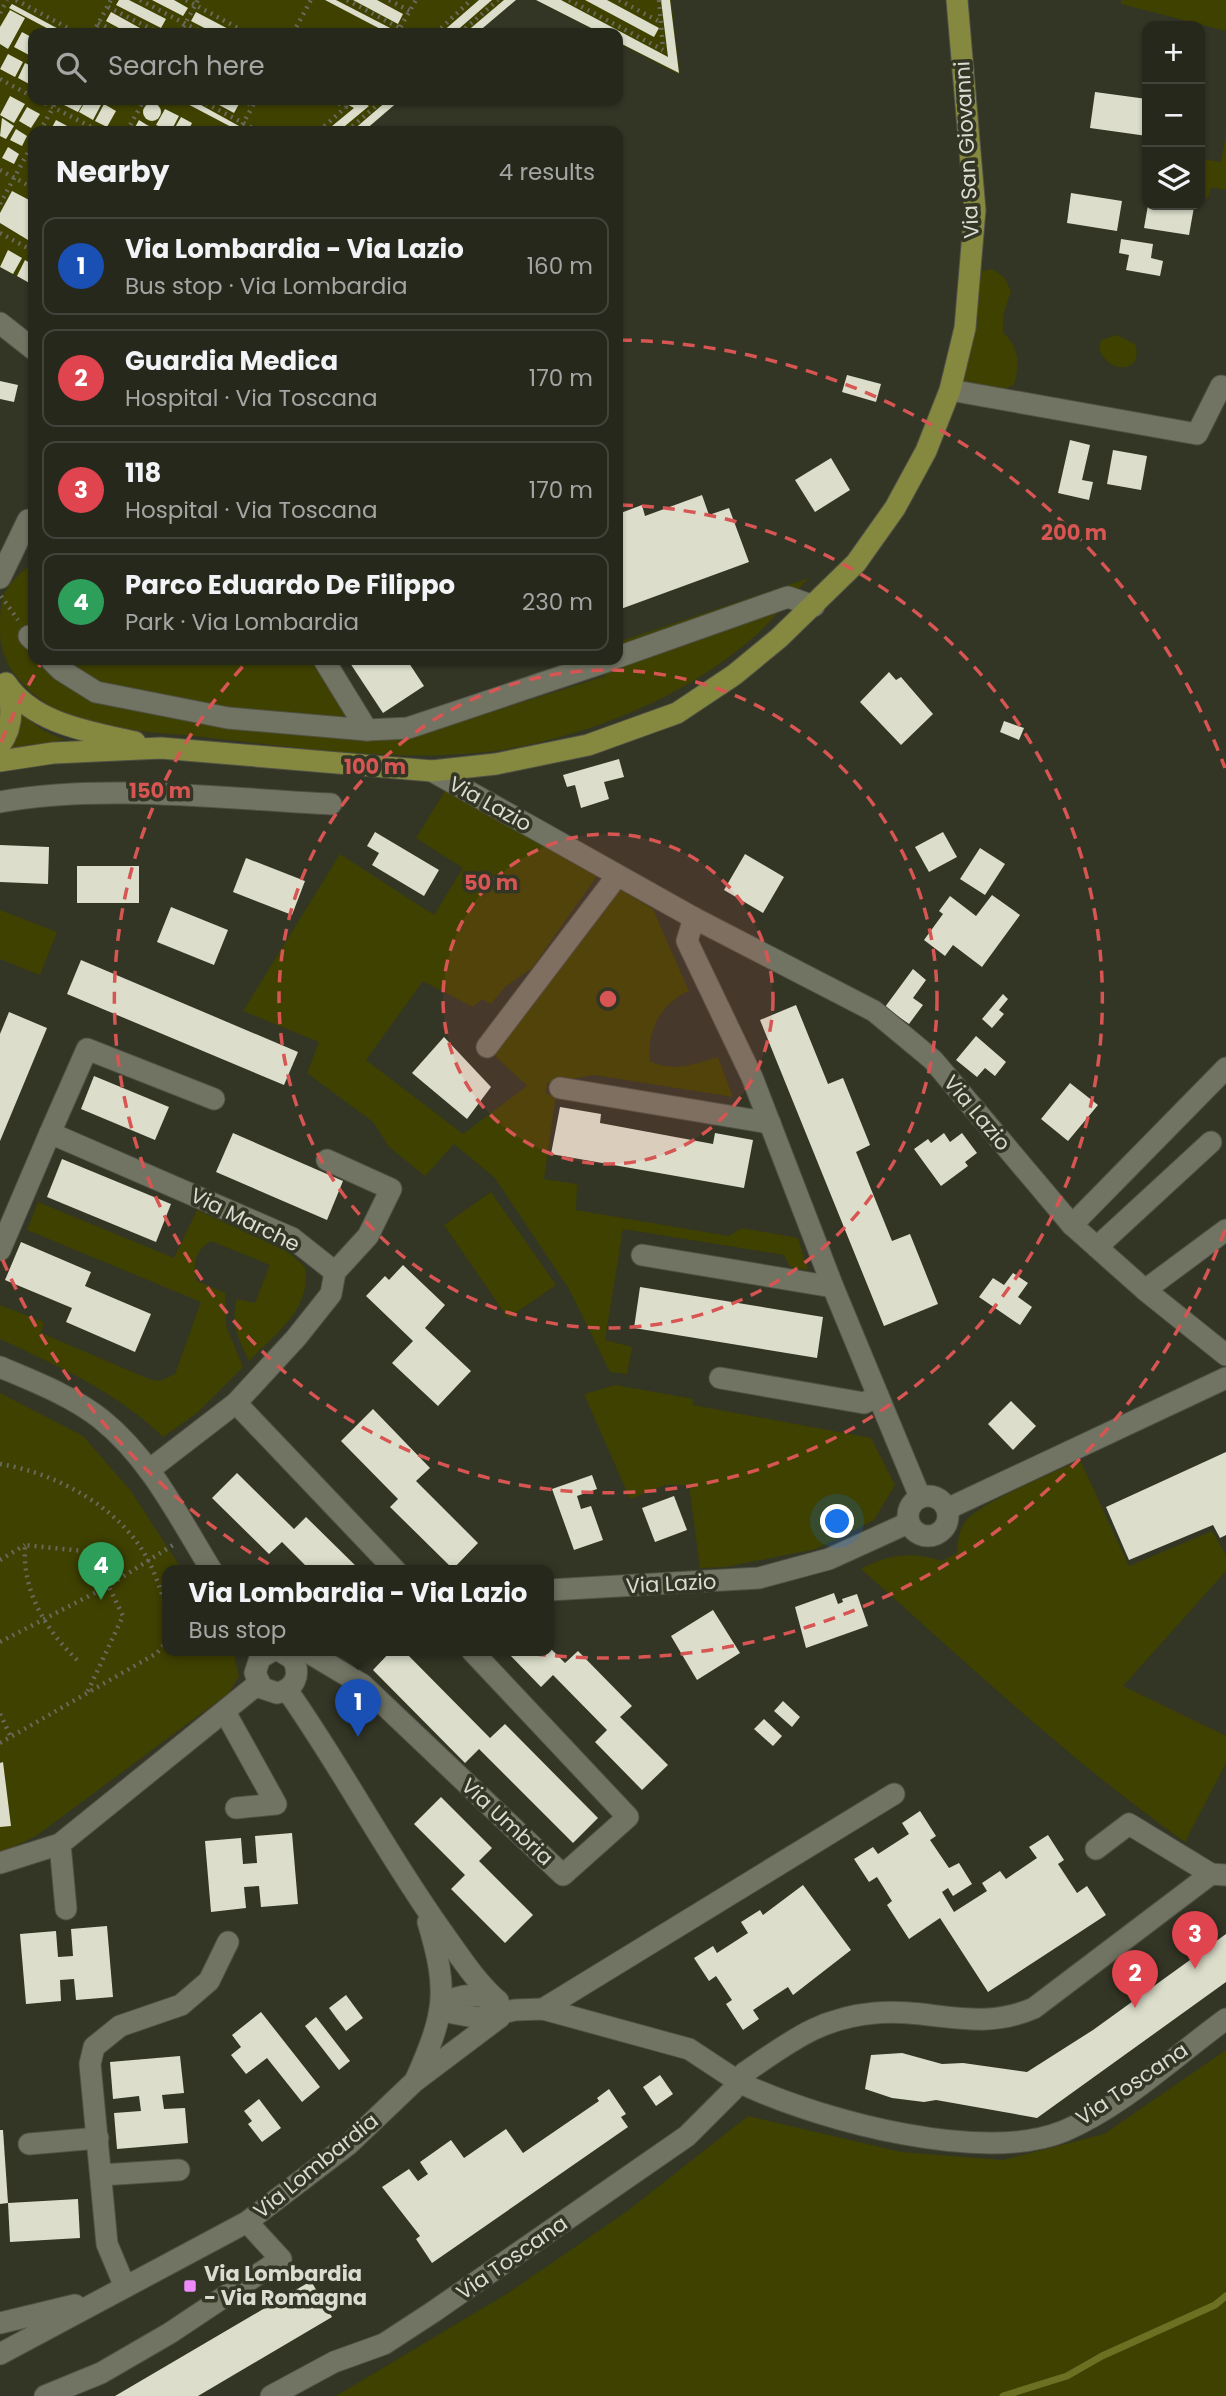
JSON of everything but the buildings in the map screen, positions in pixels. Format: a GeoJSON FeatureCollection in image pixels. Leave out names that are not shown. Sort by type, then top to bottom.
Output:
{"type":"FeatureCollection","features":[{"type":"Feature","properties":{"kind":"main road","name":"Via San Giovanni"},"geometry":{"type":"LineString","coordinates":[[0,761],[53,753],[161,748],[432,771],[496,764],[588,745],[677,713],[734,675],[814,606],[856,563],[895,508],[926,451],[950,390],[965,328],[975,210],[957,0]]}},
{"type":"Feature","properties":{"kind":"main road","name":"Via San Giovanni"},"geometry":{"type":"LineString","coordinates":[[3,679],[14,696],[57,722],[161,748]]}},
{"type":"Feature","properties":{"kind":"main road"},"geometry":{"type":"LineString","coordinates":[[0,745],[11,720],[12,701],[3,679]]}},
{"type":"Feature","properties":{"kind":"street"},"geometry":{"type":"LineString","coordinates":[[0,323],[28,345]]}},
{"type":"Feature","properties":{"kind":"street"},"geometry":{"type":"LineString","coordinates":[[950,390],[1197,434],[1221,386]]}},
{"type":"Feature","properties":{"kind":"street"},"geometry":{"type":"LineString","coordinates":[[0,555],[28,520]]}},
{"type":"Feature","properties":{"kind":"street"},"geometry":{"type":"LineString","coordinates":[[0,578],[28,522]]}},
{"type":"Feature","properties":{"kind":"street"},"geometry":{"type":"LineString","coordinates":[[623,655],[788,597],[814,606]]}},
{"type":"Feature","properties":{"kind":"street"},"geometry":{"type":"LineString","coordinates":[[56,665],[96,692],[228,718],[368,730],[408,728],[596,665]]}},
{"type":"Feature","properties":{"kind":"street"},"geometry":{"type":"LineString","coordinates":[[327,665],[368,730]]}},
{"type":"Feature","properties":{"kind":"street","name":"Via Lazio"},"geometry":{"type":"LineString","coordinates":[[432,771],[694,918],[874,1011],[933,1060],[1072,1225],[1145,1290],[1226,1354]]}},
{"type":"Feature","properties":{"kind":"street"},"geometry":{"type":"LineString","coordinates":[[0,802],[25,797],[164,795],[331,804]]}},
{"type":"Feature","properties":{"kind":"street"},"geometry":{"type":"LineString","coordinates":[[487,1047],[617,876]]}},
{"type":"Feature","properties":{"kind":"street"},"geometry":{"type":"LineString","coordinates":[[694,918],[687,941],[752,1077],[833,1287],[920,1497]]}},
{"type":"Feature","properties":{"kind":"street"},"geometry":{"type":"LineString","coordinates":[[0,1250],[87,1049],[214,1099]]}},
{"type":"Feature","properties":{"kind":"street"},"geometry":{"type":"LineString","coordinates":[[1072,1225],[1226,1068]]}},
{"type":"Feature","properties":{"kind":"street"},"geometry":{"type":"LineString","coordinates":[[560,1088],[770,1123]]}},
{"type":"Feature","properties":{"kind":"street","name":"Via Marche"},"geometry":{"type":"LineString","coordinates":[[50,1133],[292,1238],[335,1272]]}},
{"type":"Feature","properties":{"kind":"street"},"geometry":{"type":"LineString","coordinates":[[1097,1247],[1211,1142]]}},
{"type":"Feature","properties":{"kind":"street"},"geometry":{"type":"LineString","coordinates":[[149,1470],[236,1403],[331,1294],[335,1272],[369,1236],[391,1189],[327,1160]]}},
{"type":"Feature","properties":{"kind":"street"},"geometry":{"type":"LineString","coordinates":[[1145,1290],[1226,1230]]}},
{"type":"Feature","properties":{"kind":"street"},"geometry":{"type":"LineString","coordinates":[[642,1255],[833,1287]]}},
{"type":"Feature","properties":{"kind":"street"},"geometry":{"type":"LineString","coordinates":[[0,1367],[41,1385],[101,1419],[149,1470],[208,1565]]}},
{"type":"Feature","properties":{"kind":"street"},"geometry":{"type":"LineString","coordinates":[[720,1378],[864,1403],[878,1396]]}},
{"type":"Feature","properties":{"kind":"street"},"geometry":{"type":"LineString","coordinates":[[947,1509],[1226,1378]]}},
{"type":"Feature","properties":{"kind":"street"},"geometry":{"type":"LineString","coordinates":[[236,1403],[390,1565]]}},
{"type":"Feature","properties":{"kind":"street"},"geometry":{"type":"LineString","coordinates":[[920,1497],[939,1499],[947,1509],[940,1545],[922,1536],[908,1524],[910,1505],[920,1497]]}},
{"type":"Feature","properties":{"kind":"street","name":"Via Lazio"},"geometry":{"type":"LineString","coordinates":[[554,1590],[759,1578],[829,1559],[908,1524]]}},
{"type":"Feature","properties":{"kind":"street"},"geometry":{"type":"LineString","coordinates":[[277,1656],[255,1668],[258,1684],[272,1693],[287,1690],[297,1676],[285,1656]]}},
{"type":"Feature","properties":{"kind":"street","name":"Via Umbria"},"geometry":{"type":"LineString","coordinates":[[290,1656],[363,1685],[563,1875],[628,1817],[477,1656]]}},
{"type":"Feature","properties":{"kind":"street"},"geometry":{"type":"LineString","coordinates":[[0,1863],[60,1844],[258,1684]]}},
{"type":"Feature","properties":{"kind":"street","name":"Via Lombardia"},"geometry":{"type":"LineString","coordinates":[[0,2354],[247,2222],[349,2144],[415,2081],[504,2009],[476,1979],[424,1908],[321,1738],[287,1690]]}},
{"type":"Feature","properties":{"kind":"street"},"geometry":{"type":"LineString","coordinates":[[225,1712],[276,1804],[236,1808]]}},
{"type":"Feature","properties":{"kind":"street","name":"Via Toscana"},"geometry":{"type":"LineString","coordinates":[[544,2009],[894,1794]]}},
{"type":"Feature","properties":{"kind":"street"},"geometry":{"type":"LineString","coordinates":[[1096,1849],[1129,1824],[1219,1874]]}},
{"type":"Feature","properties":{"kind":"street"},"geometry":{"type":"LineString","coordinates":[[60,1844],[66,1909]]}},
{"type":"Feature","properties":{"kind":"street","name":"Via Toscana"},"geometry":{"type":"LineString","coordinates":[[271,2396],[334,2362],[384,2344],[433,2312],[687,2136],[739,2081],[816,2025],[876,2013],[990,2021],[1012,2018],[1034,2008],[1219,1874]]}},
{"type":"Feature","properties":{"kind":"street","name":"Via Lombardia"},"geometry":{"type":"LineString","coordinates":[[415,2081],[433,2042],[443,2004],[436,1947],[424,1908]]}},
{"type":"Feature","properties":{"kind":"street"},"geometry":{"type":"LineString","coordinates":[[125,2287],[107,2244],[90,2064],[94,2046],[120,2026],[181,2005],[209,1981],[228,1942]]}},
{"type":"Feature","properties":{"kind":"street","name":"Via Toscana"},"geometry":{"type":"LineString","coordinates":[[443,2004],[452,2013],[465,2018],[504,2009],[544,2009],[689,2049],[739,2081],[814,2111],[908,2134],[980,2142],[1034,2139],[1064,2131],[1116,2100],[1226,2019]]}},
{"type":"Feature","properties":{"kind":"street"},"geometry":{"type":"LineString","coordinates":[[29,2144],[98,2138]]}},
{"type":"Feature","properties":{"kind":"street"},"geometry":{"type":"LineString","coordinates":[[101,2175],[179,2170]]}},
{"type":"Feature","properties":{"kind":"street","name":"Via Lombardia"},"geometry":{"type":"LineString","coordinates":[[45,2396],[101,2373],[124,2360],[281,2259],[247,2222]]}},
{"type":"Feature","properties":{"kind":"street","name":"Via Lombardia"},"geometry":{"type":"LineString","coordinates":[[0,2323],[100,2299]]}},
{"type":"Feature","properties":{"kind":"path"},"geometry":{"type":"LineString","coordinates":[[0,13],[7,0]]}},
{"type":"Feature","properties":{"kind":"path"},"geometry":{"type":"LineString","coordinates":[[16,0],[68,28]]}},
{"type":"Feature","properties":{"kind":"path"},"geometry":{"type":"LineString","coordinates":[[96,28],[111,0]]}},
{"type":"Feature","properties":{"kind":"path"},"geometry":{"type":"LineString","coordinates":[[140,0],[193,28]]}},
{"type":"Feature","properties":{"kind":"path"},"geometry":{"type":"LineString","coordinates":[[186,0],[196,2],[239,28]]}},
{"type":"Feature","properties":{"kind":"path"},"geometry":{"type":"LineString","coordinates":[[296,28],[311,0]]}},
{"type":"Feature","properties":{"kind":"path"},"geometry":{"type":"LineString","coordinates":[[347,0],[393,28]]}},
{"type":"Feature","properties":{"kind":"path"},"geometry":{"type":"LineString","coordinates":[[389,0],[410,11]]}},
{"type":"Feature","properties":{"kind":"path"},"geometry":{"type":"LineString","coordinates":[[400,28],[416,0]]}},
{"type":"Feature","properties":{"kind":"path"},"geometry":{"type":"LineString","coordinates":[[441,28],[471,0]]}},
{"type":"Feature","properties":{"kind":"path"},"geometry":{"type":"LineString","coordinates":[[466,28],[498,0]]}},
{"type":"Feature","properties":{"kind":"path"},"geometry":{"type":"LineString","coordinates":[[569,0],[622,28]]}},
{"type":"Feature","properties":{"kind":"path"},"geometry":{"type":"LineString","coordinates":[[619,0],[661,22]]}},
{"type":"Feature","properties":{"kind":"path"},"geometry":{"type":"LineString","coordinates":[[623,29],[663,50],[659,0]]}},
{"type":"Feature","properties":{"kind":"path"},"geometry":{"type":"LineString","coordinates":[[183,28],[196,2]]}},
{"type":"Feature","properties":{"kind":"path"},"geometry":{"type":"LineString","coordinates":[[108,6],[150,28]]}},
{"type":"Feature","properties":{"kind":"path"},"geometry":{"type":"LineString","coordinates":[[99,23],[108,28]]}},
{"type":"Feature","properties":{"kind":"path"},"geometry":{"type":"LineString","coordinates":[[0,79],[28,94]]}},
{"type":"Feature","properties":{"kind":"path"},"geometry":{"type":"LineString","coordinates":[[49,105],[89,126]]}},
{"type":"Feature","properties":{"kind":"path"},"geometry":{"type":"LineString","coordinates":[[130,126],[141,105]]}},
{"type":"Feature","properties":{"kind":"path"},"geometry":{"type":"LineString","coordinates":[[209,105],[249,126]]}},
{"type":"Feature","properties":{"kind":"path"},"geometry":{"type":"LineString","coordinates":[[325,126],[346,107],[342,105]]}},
{"type":"Feature","properties":{"kind":"path"},"geometry":{"type":"LineString","coordinates":[[353,126],[377,105]]}},
{"type":"Feature","properties":{"kind":"path"},"geometry":{"type":"LineString","coordinates":[[242,126],[253,106]]}},
{"type":"Feature","properties":{"kind":"path"},"geometry":{"type":"LineString","coordinates":[[43,126],[53,107]]}},
{"type":"Feature","properties":{"kind":"path"},"geometry":{"type":"LineString","coordinates":[[0,204],[28,152]]}},
{"type":"Feature","properties":{"kind":"path"},"geometry":{"type":"LineString","coordinates":[[0,170],[28,185]]}},
{"type":"Feature","properties":{"kind":"path"},"geometry":{"type":"LineString","coordinates":[[0,233],[28,248]]}},
{"type":"Feature","properties":{"kind":"path"},"geometry":{"type":"LineString","coordinates":[[0,595],[28,634]]}},
{"type":"Feature","properties":{"kind":"path"},"geometry":{"type":"LineString","coordinates":[[0,1464],[64,1484],[103,1509],[133,1537],[149,1562],[162,1595]]}},
{"type":"Feature","properties":{"kind":"path"},"geometry":{"type":"LineString","coordinates":[[0,1642],[108,1586],[190,1534]]}},
{"type":"Feature","properties":{"kind":"path"},"geometry":{"type":"LineString","coordinates":[[0,1560],[25,1545],[92,1552],[123,1616],[87,1693]]}},
{"type":"Feature","properties":{"kind":"path"},"geometry":{"type":"LineString","coordinates":[[25,1545],[28,1576],[42,1620],[77,1660]]}},
{"type":"Feature","properties":{"kind":"path"},"geometry":{"type":"LineString","coordinates":[[0,1743],[157,1653],[162,1647]]}},
{"type":"Feature","properties":{"kind":"path"},"geometry":{"type":"LineString","coordinates":[[0,1714],[11,1737]]}},
{"type":"Feature","properties":{"kind":"shaded area"},"geometry":{"type":"Polygon","coordinates":[[[0,0],[516,0],[483,28],[28,28],[28,105],[394,105],[370,126],[28,126],[28,282],[0,267],[0,0]]]}},
{"type":"Feature","properties":{"kind":"shaded area"},"geometry":{"type":"Polygon","coordinates":[[[536,0],[671,0],[680,75],[623,46],[623,28],[590,28],[536,0]]]}},
{"type":"Feature","properties":{"kind":"shaded area"},"geometry":{"type":"Polygon","coordinates":[[[1121,0],[1226,0],[1226,31],[1205,26],[1205,21],[1187,21],[1121,4],[1121,0]]]}},
{"type":"Feature","properties":{"kind":"shaded area"},"geometry":{"type":"Polygon","coordinates":[[[1226,133],[1226,190],[1211,187],[1208,198],[1205,197],[1205,160],[1221,162],[1226,133]]]}},
{"type":"Feature","properties":{"kind":"shaded area"},"geometry":{"type":"Polygon","coordinates":[[[992,269],[1004,277],[1011,291],[1003,316],[1003,332],[1016,350],[1017,370],[1014,385],[1004,389],[959,380],[978,272],[992,269]]]}},
{"type":"Feature","properties":{"kind":"shaded area"},"geometry":{"type":"Polygon","coordinates":[[[1117,335],[1135,344],[1137,353],[1131,365],[1117,367],[1110,364],[1099,349],[1101,340],[1117,335]]]}},
{"type":"Feature","properties":{"kind":"shaded area"},"geometry":{"type":"Polygon","coordinates":[[[28,567],[28,665],[315,665],[366,738],[412,737],[606,676],[601,665],[623,665],[623,640],[809,578],[755,636],[730,656],[704,674],[648,705],[589,728],[528,745],[449,755],[365,754],[136,731],[71,716],[34,694],[6,661],[0,633],[1,608],[5,592],[28,567]]]}},
{"type":"Feature","properties":{"kind":"shaded area"},"geometry":{"type":"Polygon","coordinates":[[[19,713],[44,731],[65,740],[9,748],[19,713]]]}},
{"type":"Feature","properties":{"kind":"shaded area"},"geometry":{"type":"Polygon","coordinates":[[[445,791],[597,876],[532,968],[505,987],[491,1004],[482,999],[473,1007],[423,981],[366,1060],[463,1134],[527,1086],[490,1051],[616,887],[653,909],[689,991],[671,1003],[658,1019],[653,1028],[650,1061],[676,1067],[718,1057],[733,1097],[594,1075],[547,1083],[546,1094],[556,1095],[544,1179],[577,1184],[576,1210],[729,1236],[742,1228],[798,1238],[808,1270],[790,1267],[784,1255],[623,1229],[605,1340],[632,1347],[627,1374],[610,1372],[569,1289],[495,1178],[454,1144],[425,1176],[389,1147],[373,1122],[307,1073],[319,1042],[243,1011],[340,854],[434,915],[463,868],[416,838],[445,791]]]}},
{"type":"Feature","properties":{"kind":"shaded area"},"geometry":{"type":"Polygon","coordinates":[[[0,910],[57,932],[40,975],[0,959],[0,910]]]}},
{"type":"Feature","properties":{"kind":"shaded area"},"geometry":{"type":"Polygon","coordinates":[[[491,1192],[556,1285],[508,1318],[444,1225],[491,1192]]]}},
{"type":"Feature","properties":{"kind":"shaded area"},"geometry":{"type":"Polygon","coordinates":[[[38,1202],[174,1258],[197,1210],[287,1251],[305,1267],[303,1295],[290,1319],[249,1361],[236,1331],[235,1308],[237,1299],[255,1303],[270,1265],[211,1241],[201,1249],[195,1263],[197,1281],[225,1293],[226,1326],[243,1367],[197,1413],[163,1437],[107,1393],[0,1339],[0,1305],[44,1322],[41,1333],[149,1379],[160,1381],[175,1374],[201,1302],[27,1230],[38,1202]]]}},
{"type":"Feature","properties":{"kind":"shaded area"},"geometry":{"type":"Polygon","coordinates":[[[616,1385],[693,1399],[693,1405],[871,1438],[895,1485],[874,1520],[816,1549],[725,1567],[700,1568],[689,1485],[665,1485],[630,1499],[584,1394],[616,1385]]]}},
{"type":"Feature","properties":{"kind":"shaded area"},"geometry":{"type":"Polygon","coordinates":[[[0,1393],[83,1436],[131,1491],[179,1565],[162,1565],[162,1656],[234,1656],[239,1676],[229,1693],[36,1836],[0,1854],[0,1393]]]}},
{"type":"Feature","properties":{"kind":"shaded area"},"geometry":{"type":"Polygon","coordinates":[[[1080,1460],[1129,1566],[1212,1531],[1226,1555],[1226,1571],[1123,1686],[1226,1736],[1226,1763],[1185,1842],[1059,1744],[861,1569],[890,1557],[910,1555],[942,1561],[957,1553],[961,1530],[973,1514],[1001,1497],[1080,1460]]]}},
{"type":"Feature","properties":{"kind":"shaded area"},"geometry":{"type":"Polygon","coordinates":[[[1226,2050],[1226,2396],[336,2396],[508,2293],[626,2212],[748,2116],[901,2152],[1003,2160],[1104,2134],[1226,2050]]]}},
{"type":"Feature","properties":{"kind":"waterway"},"geometry":{"type":"LineString","coordinates":[[1003,2396],[1067,2376],[1102,2356],[1215,2305],[1226,2296]]}},
{"type":"Feature","properties":{"kind":"place","name":"Parco Eduardo De Filippo"},"geometry":{"type":"Point","coordinates":[101,1600]}},
{"type":"Feature","properties":{"kind":"place","name":"Via Lombardia - Via Lazio"},"geometry":{"type":"Point","coordinates":[358,1737]}},
{"type":"Feature","properties":{"kind":"place","name":"118"},"geometry":{"type":"Point","coordinates":[1195,1969]}},
{"type":"Feature","properties":{"kind":"place","name":"Guardia Medica"},"geometry":{"type":"Point","coordinates":[1135,2008]}},
{"type":"Feature","properties":{"kind":"place","name":"Via Lombardia - Via Romagna"},"geometry":{"type":"Point","coordinates":[190,2286]}}]}
